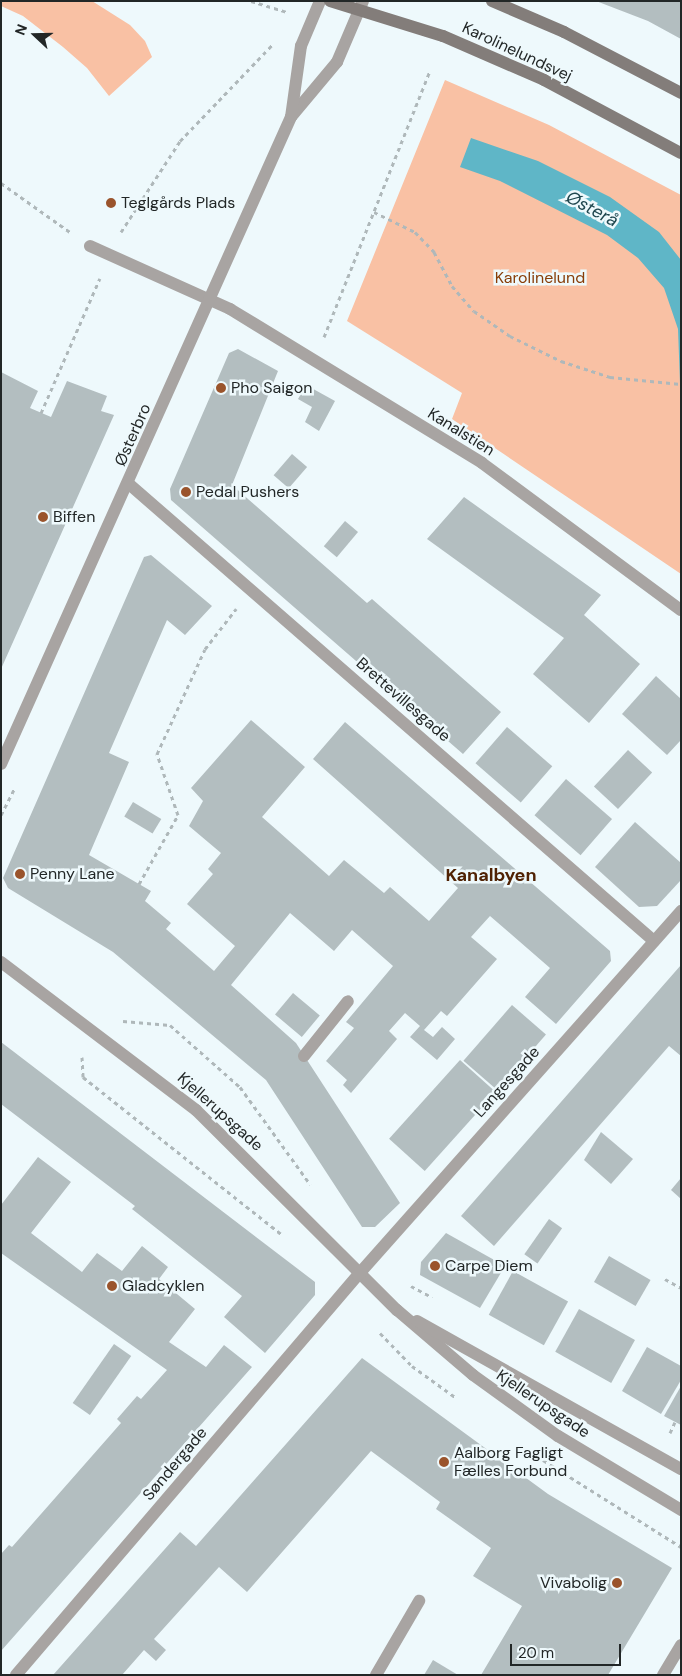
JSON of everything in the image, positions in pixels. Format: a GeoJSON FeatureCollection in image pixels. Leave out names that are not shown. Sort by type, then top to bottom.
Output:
{"type":"FeatureCollection","features":[{"type":"Feature","properties":{"kind":"main road","name":"Karolinelundsvej"},"geometry":{"type":"LineString","coordinates":[[330,1],[361,6],[443,36],[544,80],[681,153]]}},
{"type":"Feature","properties":{"kind":"main road"},"geometry":{"type":"LineString","coordinates":[[492,1],[564,32],[681,93]]}},
{"type":"Feature","properties":{"kind":"street","name":"Østerbro"},"geometry":{"type":"LineString","coordinates":[[1,764],[129,484],[291,117],[301,46],[320,1]]}},
{"type":"Feature","properties":{"kind":"street","name":"Østerbro"},"geometry":{"type":"LineString","coordinates":[[291,117],[337,62],[361,6]]}},
{"type":"Feature","properties":{"kind":"street","name":"Kanalstien"},"geometry":{"type":"LineString","coordinates":[[90,246],[211,300],[315,360],[482,463],[681,610]]}},
{"type":"Feature","properties":{"kind":"street","name":"Brettevillesgade"},"geometry":{"type":"LineString","coordinates":[[129,484],[654,941]]}},
{"type":"Feature","properties":{"kind":"street","name":"Langesgade"},"geometry":{"type":"LineString","coordinates":[[358,1275],[681,911]]}},
{"type":"Feature","properties":{"kind":"street","name":"Kjellerupsgade"},"geometry":{"type":"LineString","coordinates":[[1,962],[79,1017],[196,1110],[241,1151],[358,1275],[473,1376],[558,1436],[681,1510]]}},
{"type":"Feature","properties":{"kind":"street"},"geometry":{"type":"LineString","coordinates":[[304,1056],[348,1001]]}},
{"type":"Feature","properties":{"kind":"street","name":"Søndergade"},"geometry":{"type":"LineString","coordinates":[[16,1675],[358,1275]]}},
{"type":"Feature","properties":{"kind":"street","name":"Kjellerupsgade"},"geometry":{"type":"LineString","coordinates":[[397,1310],[492,1360],[681,1469]]}},
{"type":"Feature","properties":{"kind":"street"},"geometry":{"type":"LineString","coordinates":[[376,1675],[419,1601]]}},
{"type":"Feature","properties":{"kind":"street"},"geometry":{"type":"LineString","coordinates":[[663,1675],[681,1645]]}},
{"type":"Feature","properties":{"kind":"path"},"geometry":{"type":"LineString","coordinates":[[41,413],[110,255],[164,162],[272,45]]}},
{"type":"Feature","properties":{"kind":"path"},"geometry":{"type":"LineString","coordinates":[[315,360],[430,71]]}},
{"type":"Feature","properties":{"kind":"path"},"geometry":{"type":"LineString","coordinates":[[1,183],[90,246]]}},
{"type":"Feature","properties":{"kind":"path"},"geometry":{"type":"LineString","coordinates":[[374,212],[415,232],[434,252],[452,286],[474,311],[510,336],[561,361],[610,377],[681,384]]}},
{"type":"Feature","properties":{"kind":"path"},"geometry":{"type":"LineString","coordinates":[[139,884],[178,815],[157,754],[204,648],[232,614]]}},
{"type":"Feature","properties":{"kind":"path"},"geometry":{"type":"LineString","coordinates":[[79,1017],[170,1024],[240,1087],[314,1188]]}},
{"type":"Feature","properties":{"kind":"path"},"geometry":{"type":"LineString","coordinates":[[375,1255],[398,1279],[435,1299]]}},
{"type":"Feature","properties":{"kind":"path"},"geometry":{"type":"LineString","coordinates":[[665,1279],[681,1288]]}},
{"type":"Feature","properties":{"kind":"path"},"geometry":{"type":"LineString","coordinates":[[661,1430],[675,1439]]}},
{"type":"Feature","properties":{"kind":"path"},"geometry":{"type":"LineString","coordinates":[[670,1542],[681,1547]]}},
{"type":"Feature","properties":{"kind":"green space"},"geometry":{"type":"Polygon","coordinates":[[[1,1],[92,1],[130,25],[145,41],[152,57],[109,96],[87,68],[23,16],[1,6],[1,1]]]}},
{"type":"Feature","properties":{"kind":"green space","name":"Karolinelund"},"geometry":{"type":"Polygon","coordinates":[[[445,80],[549,125],[681,195],[681,574],[452,419],[462,393],[347,321],[445,80]]]}},
{"type":"Feature","properties":{"kind":"water","name":"Østerå"},"geometry":{"type":"Polygon","coordinates":[[[471,138],[538,161],[610,197],[659,232],[681,260],[681,411],[678,329],[664,288],[638,258],[607,235],[500,181],[460,167],[471,138]]]}},
{"type":"Feature","properties":{"kind":"building"},"geometry":{"type":"Polygon","coordinates":[[[596,1],[681,1],[681,39],[648,21],[596,1]]]}},
{"type":"Feature","properties":{"kind":"building"},"geometry":{"type":"Polygon","coordinates":[[[238,349],[278,371],[232,485],[367,603],[372,599],[501,712],[463,754],[171,500],[170,489],[229,353],[238,349]]]}},
{"type":"Feature","properties":{"kind":"building"},"geometry":{"type":"Polygon","coordinates":[[[1,372],[38,391],[30,408],[51,417],[67,381],[107,396],[101,411],[114,415],[1,669],[1,372]]]}},
{"type":"Feature","properties":{"kind":"building"},"geometry":{"type":"Polygon","coordinates":[[[306,385],[335,401],[319,431],[305,422],[312,407],[298,399],[306,385]]]}},
{"type":"Feature","properties":{"kind":"building"},"geometry":{"type":"Polygon","coordinates":[[[292,454],[307,467],[289,488],[274,475],[292,454]]]}},
{"type":"Feature","properties":{"kind":"building"},"geometry":{"type":"Polygon","coordinates":[[[464,497],[601,595],[584,615],[640,664],[589,723],[533,674],[564,638],[427,539],[464,497]]]}},
{"type":"Feature","properties":{"kind":"building"},"geometry":{"type":"Polygon","coordinates":[[[345,521],[358,532],[337,557],[324,546],[345,521]]]}},
{"type":"Feature","properties":{"kind":"building"},"geometry":{"type":"Polygon","coordinates":[[[151,555],[212,606],[185,635],[167,620],[109,753],[129,762],[89,855],[151,891],[145,901],[171,923],[166,929],[214,971],[235,946],[187,904],[213,874],[208,869],[221,853],[189,826],[203,801],[191,788],[251,720],[305,767],[262,817],[329,876],[344,860],[384,893],[390,887],[429,921],[458,888],[313,759],[345,722],[610,951],[611,961],[556,1024],[525,997],[550,968],[490,916],[471,937],[497,959],[447,1016],[441,1011],[424,1030],[433,1037],[442,1027],[455,1039],[437,1060],[410,1037],[420,1026],[405,1013],[389,1031],[397,1039],[351,1093],[343,1085],[347,1080],[326,1061],[354,1028],[346,1022],[393,966],[352,930],[334,951],[290,913],[231,985],[296,1043],[400,1203],[375,1227],[362,1227],[266,1080],[113,952],[8,888],[3,878],[144,557],[151,555]]]}},
{"type":"Feature","properties":{"kind":"building"},"geometry":{"type":"Polygon","coordinates":[[[656,676],[681,699],[681,740],[667,755],[622,714],[656,676]]]}},
{"type":"Feature","properties":{"kind":"building"},"geometry":{"type":"Polygon","coordinates":[[[507,727],[552,766],[521,803],[476,763],[507,727]]]}},
{"type":"Feature","properties":{"kind":"building"},"geometry":{"type":"Polygon","coordinates":[[[628,750],[652,773],[618,809],[594,787],[628,750]]]}},
{"type":"Feature","properties":{"kind":"building"},"geometry":{"type":"Polygon","coordinates":[[[566,779],[612,819],[581,855],[535,815],[566,779]]]}},
{"type":"Feature","properties":{"kind":"building"},"geometry":{"type":"Polygon","coordinates":[[[133,802],[161,819],[153,834],[124,817],[133,802]]]}},
{"type":"Feature","properties":{"kind":"building"},"geometry":{"type":"Polygon","coordinates":[[[635,822],[681,863],[681,880],[657,906],[639,907],[595,867],[635,822]]]}},
{"type":"Feature","properties":{"kind":"building"},"geometry":{"type":"Polygon","coordinates":[[[681,965],[681,1056],[669,1046],[494,1246],[461,1216],[681,965]]]}},
{"type":"Feature","properties":{"kind":"building"},"geometry":{"type":"Polygon","coordinates":[[[293,993],[320,1015],[302,1037],[275,1014],[293,993]]]}},
{"type":"Feature","properties":{"kind":"building"},"geometry":{"type":"Polygon","coordinates":[[[512,1005],[546,1035],[497,1090],[463,1061],[512,1005]]]}},
{"type":"Feature","properties":{"kind":"building"},"geometry":{"type":"Polygon","coordinates":[[[1,1042],[315,1282],[315,1295],[265,1353],[224,1317],[242,1296],[132,1209],[135,1206],[1,1104],[1,1042]]]}},
{"type":"Feature","properties":{"kind":"building"},"geometry":{"type":"Polygon","coordinates":[[[460,1060],[496,1092],[425,1171],[389,1139],[460,1060]]]}},
{"type":"Feature","properties":{"kind":"building"},"geometry":{"type":"Polygon","coordinates":[[[601,1132],[633,1159],[611,1184],[584,1160],[601,1132]]]}},
{"type":"Feature","properties":{"kind":"building"},"geometry":{"type":"Polygon","coordinates":[[[38,1157],[71,1182],[31,1233],[82,1272],[97,1253],[122,1271],[142,1246],[168,1267],[159,1279],[195,1309],[169,1342],[206,1367],[224,1345],[252,1367],[1,1651],[1,1554],[9,1545],[12,1547],[121,1423],[117,1419],[137,1396],[141,1399],[167,1370],[1,1253],[1,1205],[38,1157]]]}},
{"type":"Feature","properties":{"kind":"building"},"geometry":{"type":"Polygon","coordinates":[[[681,1178],[681,1199],[671,1190],[681,1178]]]}},
{"type":"Feature","properties":{"kind":"building"},"geometry":{"type":"Polygon","coordinates":[[[549,1219],[562,1228],[537,1263],[524,1254],[549,1219]]]}},
{"type":"Feature","properties":{"kind":"building"},"geometry":{"type":"Polygon","coordinates":[[[446,1233],[505,1266],[480,1308],[420,1275],[421,1262],[446,1233]]]}},
{"type":"Feature","properties":{"kind":"building"},"geometry":{"type":"Polygon","coordinates":[[[609,1256],[651,1280],[636,1306],[594,1282],[609,1256]]]}},
{"type":"Feature","properties":{"kind":"building"},"geometry":{"type":"Polygon","coordinates":[[[513,1271],[568,1302],[544,1345],[489,1315],[513,1271]]]}},
{"type":"Feature","properties":{"kind":"building"},"geometry":{"type":"Polygon","coordinates":[[[579,1309],[635,1340],[611,1383],[555,1352],[579,1309]]]}},
{"type":"Feature","properties":{"kind":"building"},"geometry":{"type":"Polygon","coordinates":[[[114,1344],[131,1356],[90,1415],[73,1403],[114,1344]]]}},
{"type":"Feature","properties":{"kind":"building"},"geometry":{"type":"Polygon","coordinates":[[[647,1347],[681,1366],[681,1380],[661,1414],[622,1391],[647,1347]]]}},
{"type":"Feature","properties":{"kind":"building"},"geometry":{"type":"Polygon","coordinates":[[[362,1358],[548,1494],[672,1568],[608,1675],[481,1675],[522,1606],[473,1576],[491,1548],[436,1509],[440,1502],[371,1451],[247,1592],[219,1567],[154,1639],[166,1650],[156,1661],[144,1650],[122,1675],[53,1675],[180,1532],[196,1546],[362,1358]]]}},
{"type":"Feature","properties":{"kind":"building"},"geometry":{"type":"Polygon","coordinates":[[[681,1386],[681,1425],[664,1416],[681,1386]]]}},
{"type":"Feature","properties":{"kind":"building"},"geometry":{"type":"Polygon","coordinates":[[[433,1660],[458,1675],[424,1675],[433,1660]]]}},
{"type":"Feature","properties":{"kind":"place","name":"Teglgårds Plads"},"geometry":{"type":"Point","coordinates":[111,203]}},
{"type":"Feature","properties":{"kind":"place","name":"Pho Saigon"},"geometry":{"type":"Point","coordinates":[221,388]}},
{"type":"Feature","properties":{"kind":"place","name":"Pedal Pushers"},"geometry":{"type":"Point","coordinates":[186,492]}},
{"type":"Feature","properties":{"kind":"place","name":"Biffen"},"geometry":{"type":"Point","coordinates":[43,517]}},
{"type":"Feature","properties":{"kind":"place","name":"Penny Lane"},"geometry":{"type":"Point","coordinates":[20,874]}},
{"type":"Feature","properties":{"kind":"place","name":"Carpe Diem"},"geometry":{"type":"Point","coordinates":[435,1266]}},
{"type":"Feature","properties":{"kind":"place","name":"Gladcyklen"},"geometry":{"type":"Point","coordinates":[112,1286]}},
{"type":"Feature","properties":{"kind":"place","name":"Aalborg Fagligt Fælles Forbund"},"geometry":{"type":"Point","coordinates":[444,1462]}},
{"type":"Feature","properties":{"kind":"place","name":"Vivabolig"},"geometry":{"type":"Point","coordinates":[617,1583]}},
{"type":"Feature","properties":{"kind":"district","name":"Kanalbyen"},"geometry":{"type":"Point","coordinates":[491,875]}}]}
